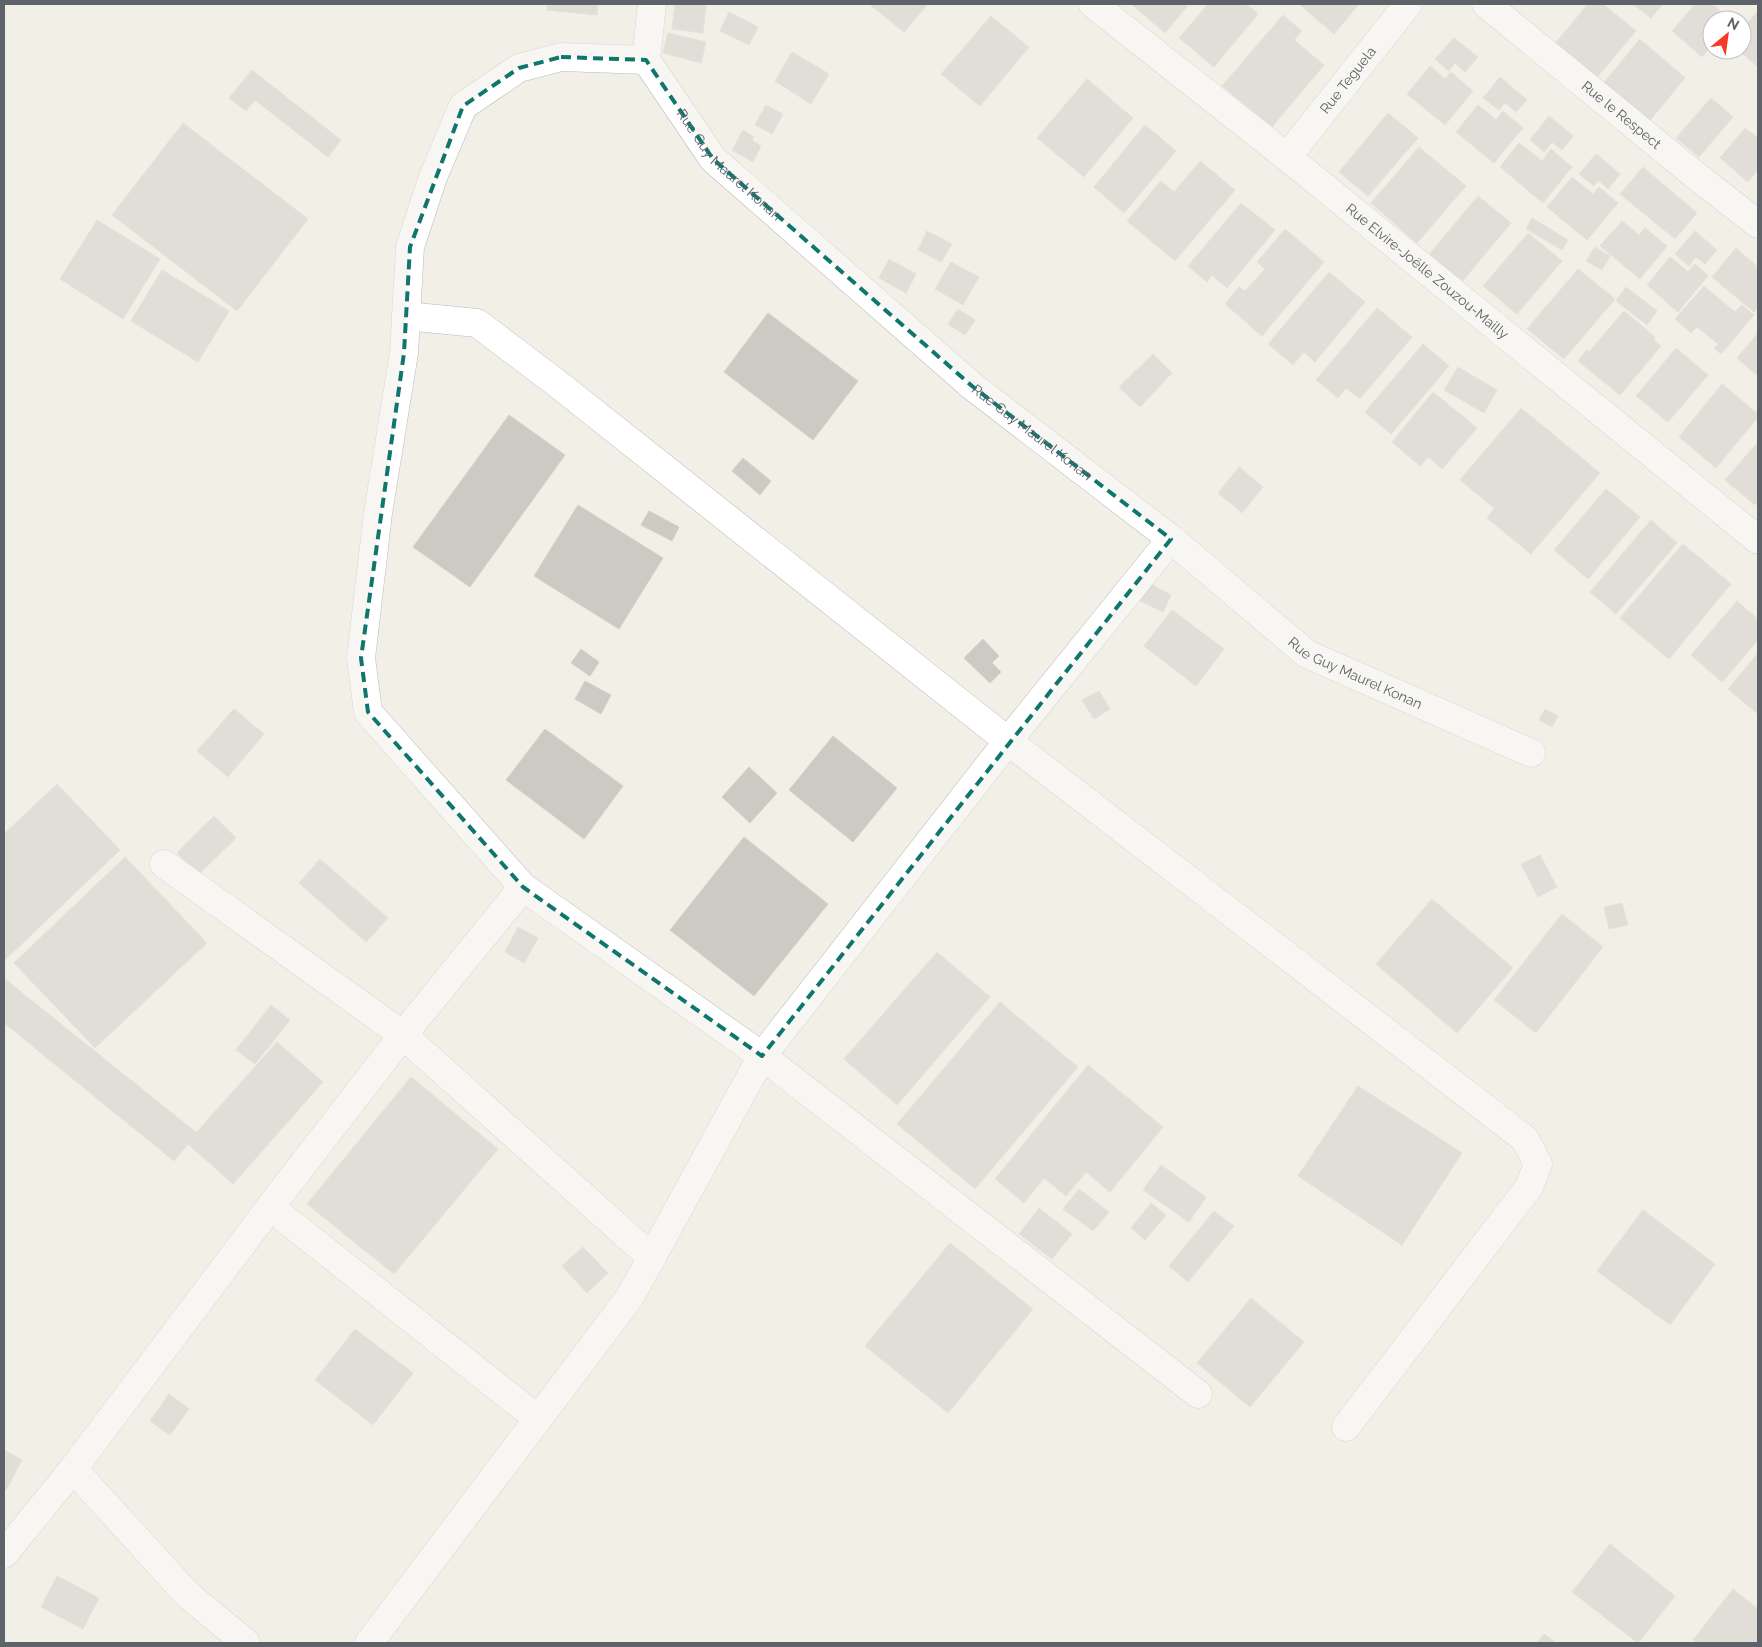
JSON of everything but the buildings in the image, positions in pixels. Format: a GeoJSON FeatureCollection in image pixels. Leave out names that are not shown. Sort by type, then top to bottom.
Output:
{"type":"FeatureCollection","features":[{"type":"Feature","properties":{"kind":"street"},"geometry":{"type":"LineString","coordinates":[[652,4],[646,60],[562,57],[519,68],[463,106],[433,177],[410,247],[404,353],[378,513],[361,658],[368,712],[523,887],[762,1056],[1198,1394]]}},
{"type":"Feature","properties":{"kind":"street","name":"Rue Elvire-Joëlle Zouzou-Mailly"},"geometry":{"type":"LineString","coordinates":[[1093,4],[1287,156],[1758,540]]}},
{"type":"Feature","properties":{"kind":"street","name":"Rue Teguela"},"geometry":{"type":"LineString","coordinates":[[1287,156],[1408,4]]}},
{"type":"Feature","properties":{"kind":"street","name":"Rue le Respect"},"geometry":{"type":"LineString","coordinates":[[1486,4],[1758,224]]}},
{"type":"Feature","properties":{"kind":"street","name":"Rue Guy Maurel Konan"},"geometry":{"type":"LineString","coordinates":[[646,60],[713,159],[972,386],[1171,539],[1307,654],[1531,753]]}},
{"type":"Feature","properties":{"kind":"street"},"geometry":{"type":"LineString","coordinates":[[406,316],[477,322],[1008,741],[1525,1139],[1538,1164],[1529,1187],[1346,1427]]}},
{"type":"Feature","properties":{"kind":"street"},"geometry":{"type":"LineString","coordinates":[[370,1643],[630,1297],[762,1056],[1008,741],[1171,539]]}},
{"type":"Feature","properties":{"kind":"street"},"geometry":{"type":"LineString","coordinates":[[164,864],[402,1035],[652,1258]]}},
{"type":"Feature","properties":{"kind":"street"},"geometry":{"type":"LineString","coordinates":[[4,1554],[73,1469],[270,1206],[402,1035],[523,887]]}},
{"type":"Feature","properties":{"kind":"street"},"geometry":{"type":"LineString","coordinates":[[270,1206],[538,1419]]}},
{"type":"Feature","properties":{"kind":"street"},"geometry":{"type":"LineString","coordinates":[[73,1469],[188,1595],[246,1643]]}},
{"type":"Feature","properties":{"kind":"highlighted area"},"geometry":{"type":"Polygon","coordinates":[[[561,57],[646,60],[713,159],[972,386],[1171,539],[762,1056],[523,887],[368,712],[361,658],[404,353],[410,247],[463,106],[519,68],[561,57]]]}}]}
